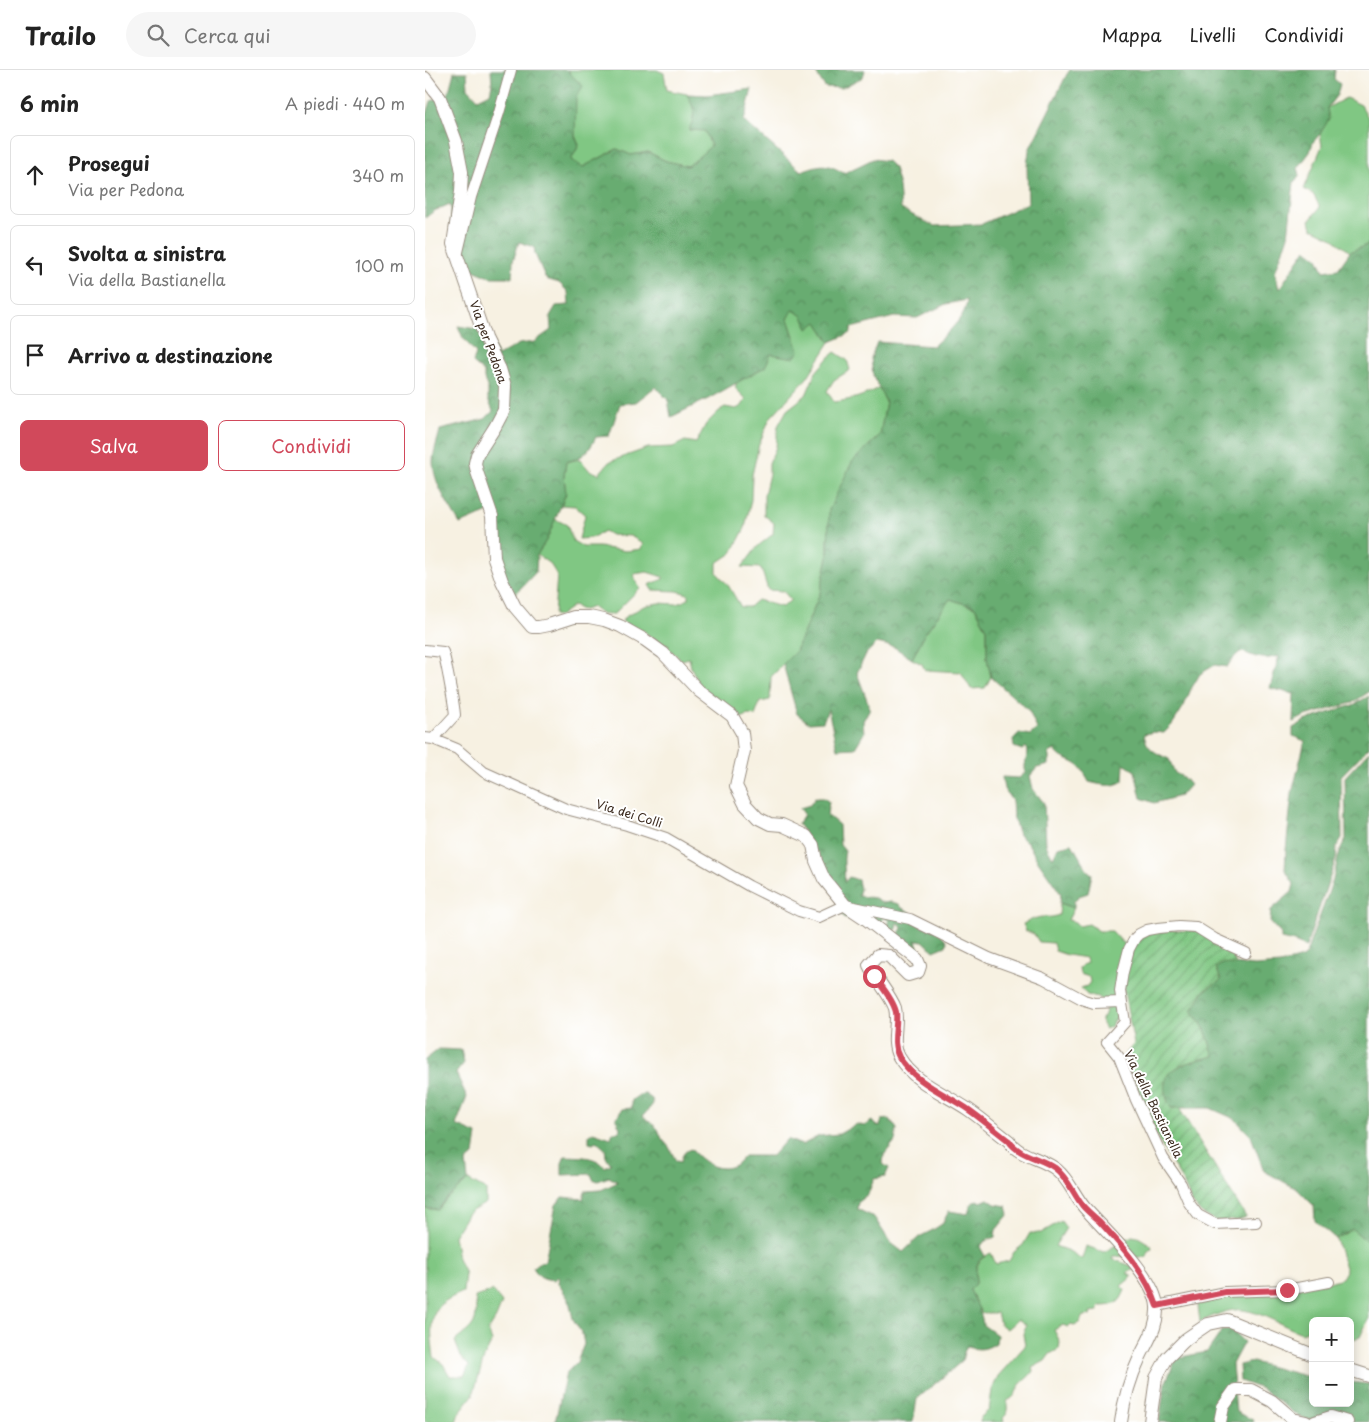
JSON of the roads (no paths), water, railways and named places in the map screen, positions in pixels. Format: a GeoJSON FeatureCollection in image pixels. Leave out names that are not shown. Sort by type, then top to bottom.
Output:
{"type":"FeatureCollection","features":[{"type":"Feature","properties":{"kind":"street"},"geometry":{"type":"LineString","coordinates":[[457,257],[471,197],[511,70]]}},
{"type":"Feature","properties":{"kind":"street","name":"Via per Pedona"},"geometry":{"type":"LineString","coordinates":[[425,78],[440,98],[457,141],[462,172],[453,244],[485,338],[500,369],[505,386],[505,410],[477,454],[475,463],[492,516],[495,558],[502,581],[515,607],[532,627],[549,625],[574,617],[589,617],[620,626],[663,653],[699,691],[732,716],[742,733],[743,751],[737,786],[745,804],[758,818],[771,824],[782,825],[806,836],[813,845],[816,861],[824,879],[845,905]]}},
{"type":"Feature","properties":{"kind":"street","name":"Via dei Colli"},"geometry":{"type":"LineString","coordinates":[[425,650],[443,652],[454,700],[455,715],[429,738],[457,749],[483,772],[567,809],[627,824],[666,838],[749,886],[799,911],[819,917],[845,905]]}},
{"type":"Feature","properties":{"kind":"street"},"geometry":{"type":"LineString","coordinates":[[845,905],[910,920],[989,958],[1043,978],[1094,1003],[1121,1002],[1123,972],[1129,950],[1135,938],[1147,930],[1179,926],[1196,927],[1215,939],[1246,953]]}},
{"type":"Feature","properties":{"kind":"street"},"geometry":{"type":"LineString","coordinates":[[845,905],[867,919],[908,951],[917,959],[920,966],[918,972],[908,975],[889,956],[878,955],[869,965],[874,976],[894,1004],[896,1014],[894,1032],[898,1056],[917,1077],[969,1110],[1009,1141],[1012,1146],[1056,1169],[1084,1206],[1144,1275],[1157,1306],[1151,1338],[1140,1356],[1126,1390],[1121,1422]]}},
{"type":"Feature","properties":{"kind":"street","name":"Via della Bastianella"},"geometry":{"type":"LineString","coordinates":[[1121,1002],[1125,1022],[1107,1042],[1119,1057],[1136,1100],[1163,1158],[1181,1184],[1189,1203],[1198,1214],[1215,1224],[1256,1222]]}},
{"type":"Feature","properties":{"kind":"street"},"geometry":{"type":"LineString","coordinates":[[1157,1306],[1225,1292],[1287,1290],[1329,1282]]}},
{"type":"Feature","properties":{"kind":"street"},"geometry":{"type":"LineString","coordinates":[[1150,1422],[1156,1378],[1167,1358],[1186,1339],[1208,1324],[1227,1320],[1309,1353]]}},
{"type":"Feature","properties":{"kind":"street"},"geometry":{"type":"LineString","coordinates":[[1354,1371],[1369,1376]]}},
{"type":"Feature","properties":{"kind":"street"},"geometry":{"type":"LineString","coordinates":[[1220,1422],[1223,1407],[1235,1390],[1251,1390],[1272,1401],[1293,1419],[1306,1422]]}},
{"type":"Feature","properties":{"kind":"street"},"geometry":{"type":"LineString","coordinates":[[1315,1422],[1331,1417],[1347,1422]]}}]}
